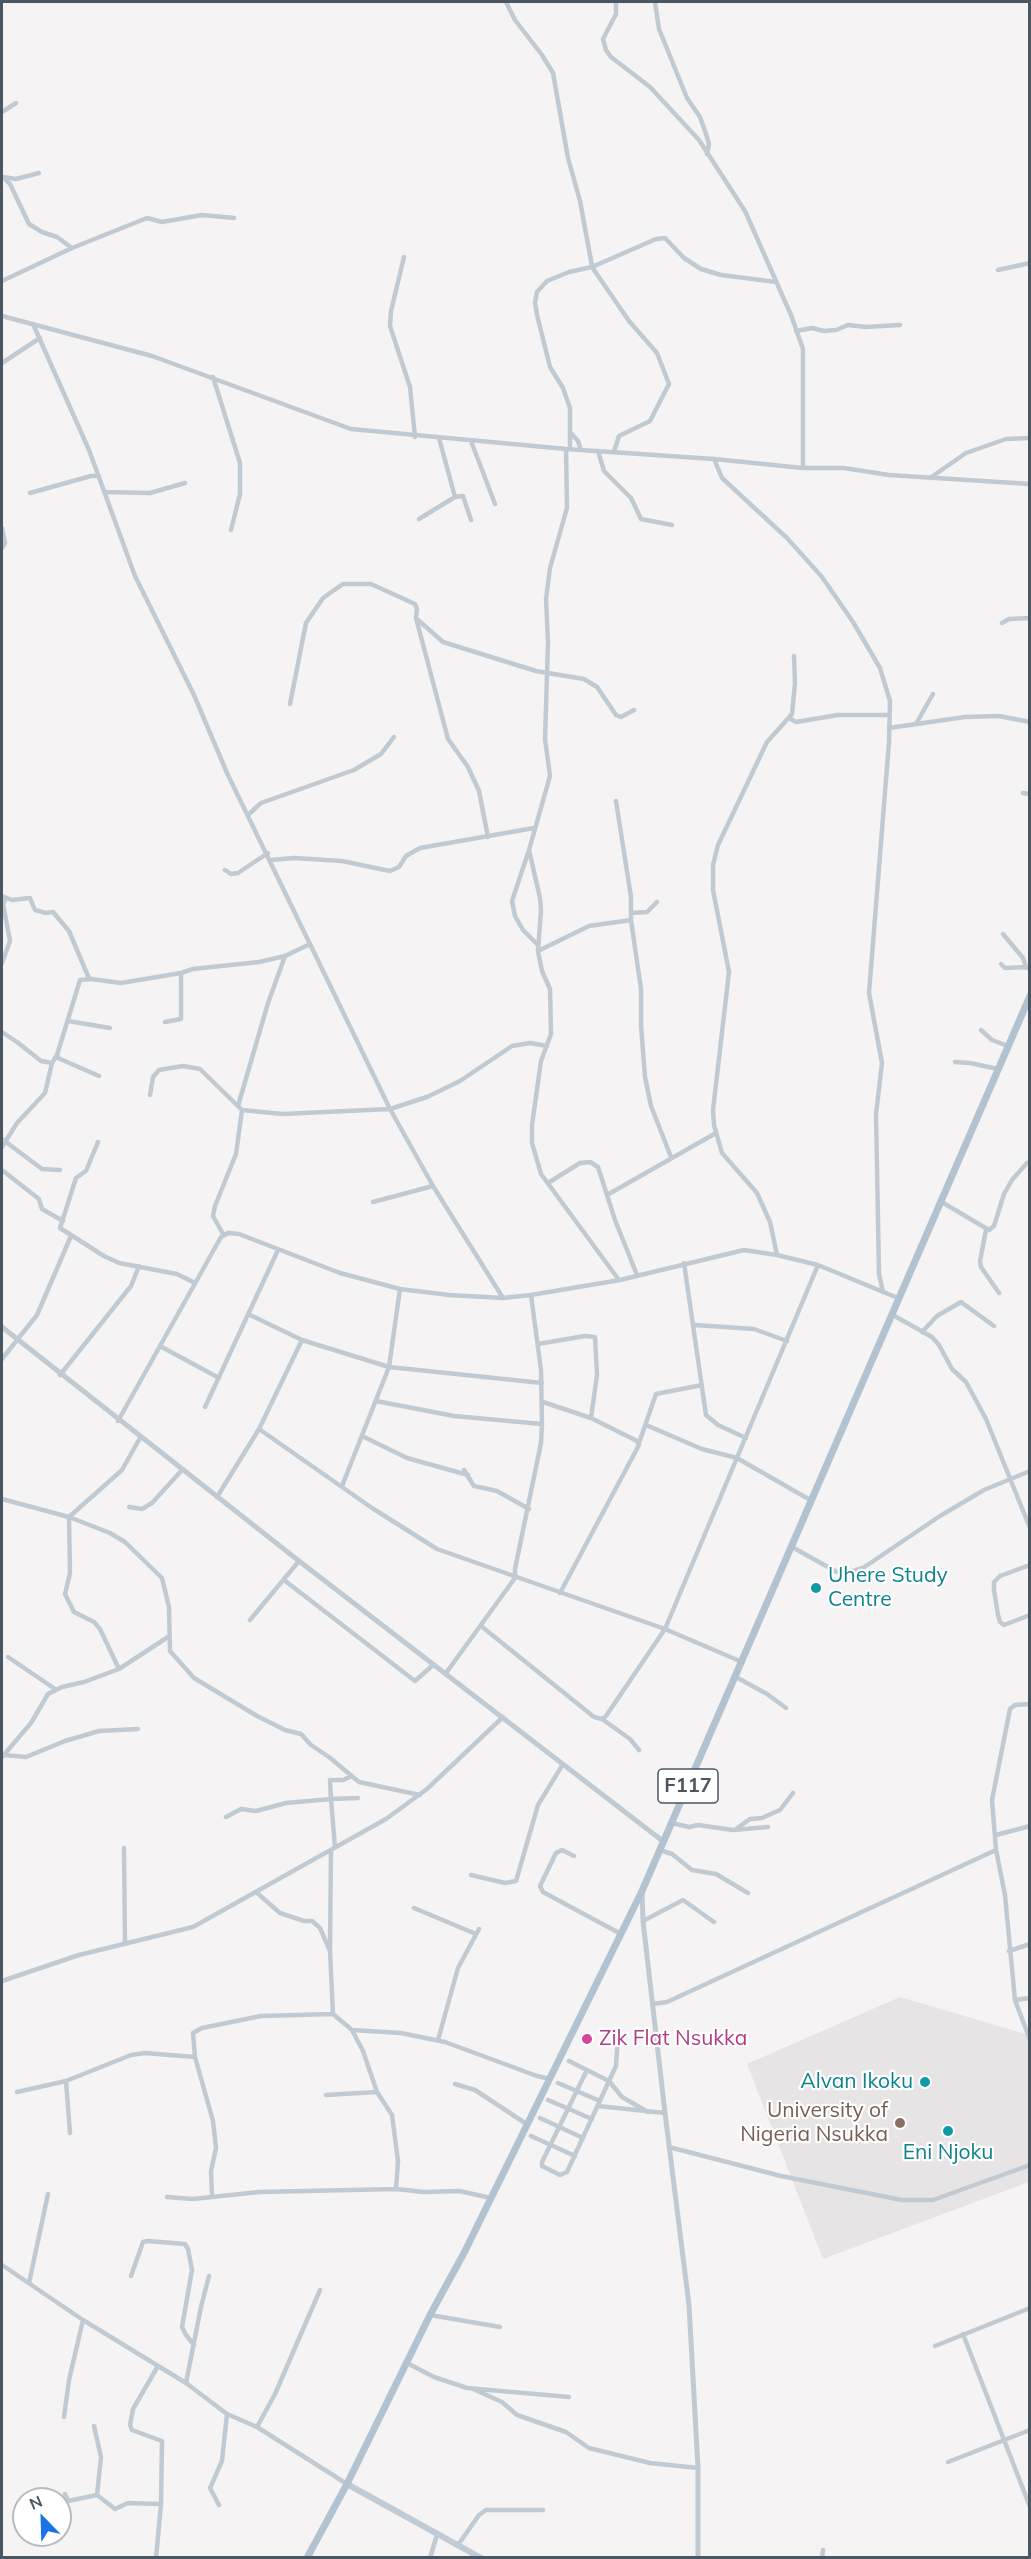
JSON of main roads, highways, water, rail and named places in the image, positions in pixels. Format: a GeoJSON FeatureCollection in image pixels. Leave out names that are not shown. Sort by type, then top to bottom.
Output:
{"type":"FeatureCollection","features":[{"type":"Feature","properties":{"kind":"main road","name":"F117"},"geometry":{"type":"LineString","coordinates":[[307,2558],[528,2125],[642,1891],[1029,996]]}},
{"type":"Feature","properties":{"kind":"main road"},"geometry":{"type":"LineString","coordinates":[[346,2484],[481,2558]]}},
{"type":"Feature","properties":{"kind":"place","name":"Uhere Study Centre"},"geometry":{"type":"Point","coordinates":[816,1588]}},
{"type":"Feature","properties":{"kind":"place","name":"Zik Flat Nsukka"},"geometry":{"type":"Point","coordinates":[587,2039]}},
{"type":"Feature","properties":{"kind":"place","name":"Alvan Ikoku"},"geometry":{"type":"Point","coordinates":[925,2082]}},
{"type":"Feature","properties":{"kind":"place","name":"University of Nigeria Nsukka"},"geometry":{"type":"Point","coordinates":[900,2123]}},
{"type":"Feature","properties":{"kind":"place","name":"Eni Njoku"},"geometry":{"type":"Point","coordinates":[948,2131]}}]}
